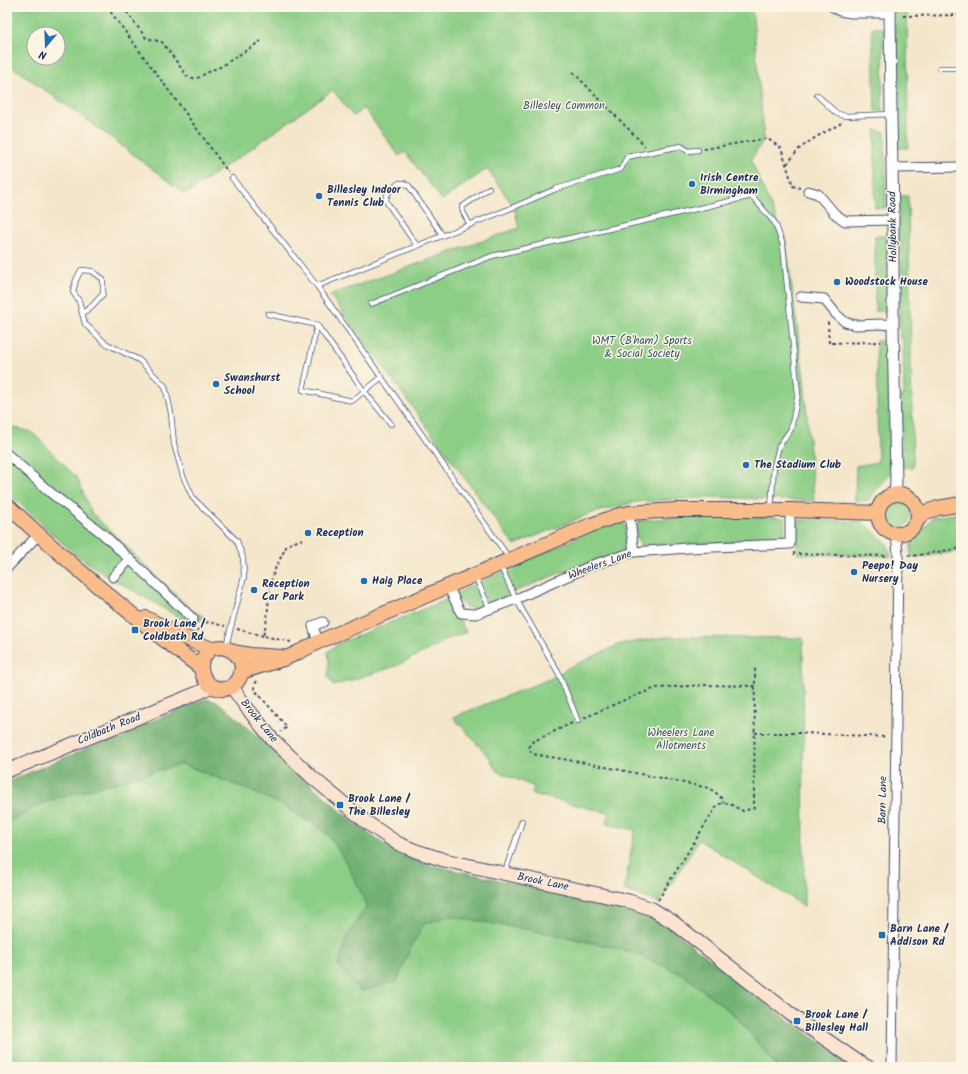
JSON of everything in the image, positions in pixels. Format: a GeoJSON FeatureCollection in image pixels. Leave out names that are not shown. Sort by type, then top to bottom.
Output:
{"type":"FeatureCollection","features":[{"type":"Feature","properties":{"kind":"main road"},"geometry":{"type":"LineString","coordinates":[[917,520],[918,514],[914,502],[909,497],[902,494],[895,494],[885,499],[879,508],[878,513],[880,523],[887,530],[896,534],[907,532],[926,512],[938,508],[961,504]]}},
{"type":"Feature","properties":{"kind":"main road"},"geometry":{"type":"LineString","coordinates":[[914,502],[938,508]]}},
{"type":"Feature","properties":{"kind":"main road"},"geometry":{"type":"LineString","coordinates":[[7,505],[38,535],[117,602],[167,643],[201,668]]}},
{"type":"Feature","properties":{"kind":"main road"},"geometry":{"type":"LineString","coordinates":[[241,672],[293,655],[318,642],[505,561],[591,525],[619,515],[677,510],[790,510],[878,513]]}},
{"type":"Feature","properties":{"kind":"main road"},"geometry":{"type":"LineString","coordinates":[[117,602],[179,635],[211,649]]}},
{"type":"Feature","properties":{"kind":"main road"},"geometry":{"type":"LineString","coordinates":[[229,650],[238,656],[241,663],[241,672],[239,679],[232,687],[219,689],[211,686],[205,680],[201,668],[201,660],[211,649],[220,647],[250,655],[293,655]]}},
{"type":"Feature","properties":{"kind":"main road","name":"Coldbath Road"},"geometry":{"type":"LineString","coordinates":[[7,771],[200,692],[211,686]]}},
{"type":"Feature","properties":{"kind":"main road","name":"Brook Lane"},"geometry":{"type":"LineString","coordinates":[[232,687],[272,739],[313,778],[366,822],[397,843],[416,852],[444,860],[629,901],[652,909],[673,922],[802,1023],[868,1067]]}},
{"type":"Feature","properties":{"kind":"street"},"geometry":{"type":"LineString","coordinates":[[833,7],[840,11],[851,13],[890,10]]}},
{"type":"Feature","properties":{"kind":"street","name":"Hollybank Road"},"geometry":{"type":"LineString","coordinates":[[890,10],[895,494]]}},
{"type":"Feature","properties":{"kind":"street"},"geometry":{"type":"LineString","coordinates":[[892,168],[961,167]]}},
{"type":"Feature","properties":{"kind":"street"},"geometry":{"type":"LineString","coordinates":[[808,191],[818,194],[835,214],[845,221],[893,220]]}},
{"type":"Feature","properties":{"kind":"street"},"geometry":{"type":"LineString","coordinates":[[801,297],[824,299],[836,314],[845,322],[850,324],[893,325]]}},
{"type":"Feature","properties":{"kind":"street"},"geometry":{"type":"LineString","coordinates":[[7,454],[51,493],[103,534],[193,619]]}},
{"type":"Feature","properties":{"kind":"street"},"geometry":{"type":"LineString","coordinates":[[790,510],[790,544]]}},
{"type":"Feature","properties":{"kind":"street"},"geometry":{"type":"LineString","coordinates":[[629,513],[634,552]]}},
{"type":"Feature","properties":{"kind":"street","name":"Barn Lane"},"geometry":{"type":"LineString","coordinates":[[892,1067],[898,554],[896,534]]}},
{"type":"Feature","properties":{"kind":"street"},"geometry":{"type":"LineString","coordinates":[[7,568],[38,535]]}},
{"type":"Feature","properties":{"kind":"street","name":"Wheelers Lane"},"geometry":{"type":"LineString","coordinates":[[448,586],[461,612],[476,614],[516,599],[595,564],[634,552],[688,548],[790,544]]}},
{"type":"Feature","properties":{"kind":"street"},"geometry":{"type":"LineString","coordinates":[[113,577],[130,559]]}},
{"type":"Feature","properties":{"kind":"street"},"geometry":{"type":"LineString","coordinates":[[318,642],[313,626],[323,622]]}},
{"type":"Feature","properties":{"kind":"lane"},"geometry":{"type":"LineString","coordinates":[[940,68],[961,68]]}},
{"type":"Feature","properties":{"kind":"lane"},"geometry":{"type":"LineString","coordinates":[[817,95],[836,113],[845,116],[891,114]]}},
{"type":"Feature","properties":{"kind":"lane"},"geometry":{"type":"LineString","coordinates":[[317,286],[556,189],[621,169],[627,157],[681,146],[688,151],[698,150]]}},
{"type":"Feature","properties":{"kind":"lane"},"geometry":{"type":"LineString","coordinates":[[232,178],[317,286],[382,377],[505,561],[516,599],[558,674],[578,721]]}},
{"type":"Feature","properties":{"kind":"lane"},"geometry":{"type":"LineString","coordinates":[[417,246],[386,201],[388,191],[399,183],[404,183],[410,186],[443,236]]}},
{"type":"Feature","properties":{"kind":"lane"},"geometry":{"type":"LineString","coordinates":[[470,224],[463,212],[462,207],[489,188]]}},
{"type":"Feature","properties":{"kind":"lane"},"geometry":{"type":"LineString","coordinates":[[371,304],[492,256],[752,196],[775,223],[783,244],[798,394],[792,429],[779,446],[774,466],[771,510]]}},
{"type":"Feature","properties":{"kind":"lane"},"geometry":{"type":"LineString","coordinates":[[82,314],[92,306],[102,294],[103,279],[92,271],[81,270],[76,280],[73,292],[79,301],[82,314],[85,324],[105,343],[139,360],[165,386],[171,413],[174,444],[182,476],[193,498],[236,541],[243,558],[244,577],[231,628],[229,650]]}},
{"type":"Feature","properties":{"kind":"lane"},"geometry":{"type":"LineString","coordinates":[[268,314],[317,325],[364,391],[391,424]]}},
{"type":"Feature","properties":{"kind":"lane"},"geometry":{"type":"LineString","coordinates":[[317,325],[303,390],[352,401],[382,377]]}},
{"type":"Feature","properties":{"kind":"lane"},"geometry":{"type":"LineString","coordinates":[[475,574],[490,609]]}},
{"type":"Feature","properties":{"kind":"lane"},"geometry":{"type":"LineString","coordinates":[[505,874],[522,821]]}},
{"type":"Feature","properties":{"kind":"path"},"geometry":{"type":"LineString","coordinates":[[107,7],[232,178]]}},
{"type":"Feature","properties":{"kind":"path"},"geometry":{"type":"LineString","coordinates":[[123,7],[146,38],[162,42],[187,76],[196,79],[220,67],[261,41]]}},
{"type":"Feature","properties":{"kind":"path"},"geometry":{"type":"LineString","coordinates":[[903,16],[961,15]]}},
{"type":"Feature","properties":{"kind":"path"},"geometry":{"type":"LineString","coordinates":[[574,72],[650,152]]}},
{"type":"Feature","properties":{"kind":"path"},"geometry":{"type":"LineString","coordinates":[[786,165],[799,149],[816,137],[840,124],[845,116]]}},
{"type":"Feature","properties":{"kind":"path"},"geometry":{"type":"LineString","coordinates":[[698,150],[764,139],[768,140],[781,148],[793,186],[808,191]]}},
{"type":"Feature","properties":{"kind":"path"},"geometry":{"type":"LineString","coordinates":[[828,322],[829,343],[881,342]]}},
{"type":"Feature","properties":{"kind":"path"},"geometry":{"type":"LineString","coordinates":[[263,636],[267,619],[270,584],[275,569],[287,545],[305,538]]}},
{"type":"Feature","properties":{"kind":"path"},"geometry":{"type":"LineString","coordinates":[[790,544],[794,554],[891,556],[898,554],[912,556],[961,548]]}},
{"type":"Feature","properties":{"kind":"path"},"geometry":{"type":"LineString","coordinates":[[196,631],[208,622],[294,642],[293,655]]}},
{"type":"Feature","properties":{"kind":"path"},"geometry":{"type":"LineString","coordinates":[[652,909],[718,804],[728,802],[743,811],[754,808],[755,667]]}},
{"type":"Feature","properties":{"kind":"path"},"geometry":{"type":"LineString","coordinates":[[258,679],[254,689],[287,727],[272,739]]}},
{"type":"Feature","properties":{"kind":"path"},"geometry":{"type":"LineString","coordinates":[[724,803],[720,796],[709,788],[533,754],[529,750],[530,746],[532,742],[656,688],[755,686]]}},
{"type":"Feature","properties":{"kind":"path"},"geometry":{"type":"LineString","coordinates":[[755,732],[896,738]]}},
{"type":"Feature","properties":{"kind":"green space"},"geometry":{"type":"Polygon","coordinates":[[[7,7],[752,7],[764,139],[751,160],[786,244],[804,379],[814,501],[712,497],[635,502],[592,513],[514,545],[330,295],[519,228],[514,207],[487,169],[442,200],[405,152],[399,156],[364,108],[353,116],[333,90],[185,194],[105,133],[7,63],[7,7]]]}},
{"type":"Feature","properties":{"kind":"green space"},"geometry":{"type":"Polygon","coordinates":[[[894,7],[907,7],[908,148],[897,148],[894,7]]]}},
{"type":"Feature","properties":{"kind":"green space"},"geometry":{"type":"Polygon","coordinates":[[[872,27],[884,29],[882,111],[875,111],[872,27]]]}},
{"type":"Feature","properties":{"kind":"green space"},"geometry":{"type":"Polygon","coordinates":[[[875,130],[885,132],[886,208],[875,208],[875,130]]]}},
{"type":"Feature","properties":{"kind":"green space"},"geometry":{"type":"Polygon","coordinates":[[[899,196],[908,196],[913,467],[902,467],[900,396],[904,396],[903,338],[900,338],[898,294],[901,294],[902,243],[898,241],[899,196]]]}},
{"type":"Feature","properties":{"kind":"green space"},"geometry":{"type":"Polygon","coordinates":[[[875,236],[886,236],[887,311],[875,311],[875,236]]]}},
{"type":"Feature","properties":{"kind":"green space"},"geometry":{"type":"Polygon","coordinates":[[[876,341],[887,341],[890,474],[868,500],[855,501],[856,466],[878,462],[876,341]]]}},
{"type":"Feature","properties":{"kind":"green space"},"geometry":{"type":"Polygon","coordinates":[[[7,426],[32,432],[77,478],[91,512],[191,610],[205,617],[193,625],[102,573],[70,550],[7,492],[7,426]]]}},
{"type":"Feature","properties":{"kind":"green space"},"geometry":{"type":"Polygon","coordinates":[[[897,500],[907,504],[911,514],[907,524],[897,528],[887,524],[883,514],[887,504],[897,500]]]}},
{"type":"Feature","properties":{"kind":"green space"},"geometry":{"type":"Polygon","coordinates":[[[961,513],[961,551],[911,558],[911,544],[933,517],[961,513]]]}},
{"type":"Feature","properties":{"kind":"green space"},"geometry":{"type":"Polygon","coordinates":[[[677,517],[784,518],[784,540],[641,546],[636,537],[638,521],[677,517]]]}},
{"type":"Feature","properties":{"kind":"green space"},"geometry":{"type":"Polygon","coordinates":[[[797,520],[862,521],[887,544],[891,556],[797,554],[797,520]]]}},
{"type":"Feature","properties":{"kind":"green space"},"geometry":{"type":"Polygon","coordinates":[[[622,522],[625,525],[628,547],[626,550],[557,574],[473,609],[466,607],[456,598],[456,593],[607,524],[622,522]]]}},
{"type":"Feature","properties":{"kind":"green space"},"geometry":{"type":"Polygon","coordinates":[[[446,600],[466,632],[443,641],[396,666],[333,686],[328,676],[328,651],[340,643],[446,600]]]}},
{"type":"Feature","properties":{"kind":"green space","name":"Wheelers Lane Allotments"},"geometry":{"type":"Polygon","coordinates":[[[666,637],[803,638],[804,906],[699,840],[659,903],[624,890],[635,830],[607,824],[609,813],[532,794],[534,787],[497,771],[489,757],[453,717],[552,678],[568,668],[620,644],[666,637]]]}},
{"type":"Feature","properties":{"kind":"green space"},"geometry":{"type":"Polygon","coordinates":[[[205,699],[218,702],[356,825],[405,857],[422,863],[632,910],[668,927],[768,1005],[854,1067],[7,1067],[7,782],[205,699]]]}},
{"type":"Feature","properties":{"kind":"green space"},"geometry":{"type":"Polygon","coordinates":[[[205,699],[218,702],[356,825],[405,857],[422,863],[632,910],[668,927],[768,1005],[854,1067],[777,1067],[736,1016],[682,974],[629,951],[557,935],[449,916],[424,924],[411,947],[397,981],[360,992],[338,965],[346,939],[367,905],[348,866],[328,834],[285,806],[182,764],[50,800],[7,823],[7,782],[205,699]]]}},
{"type":"Feature","properties":{"kind":"place","name":"Irish Centre Birmingham"},"geometry":{"type":"Point","coordinates":[692,184]}},
{"type":"Feature","properties":{"kind":"place","name":"Billesley Indoor Tennis Club"},"geometry":{"type":"Point","coordinates":[319,196]}},
{"type":"Feature","properties":{"kind":"place","name":"Woodstock House"},"geometry":{"type":"Point","coordinates":[837,282]}},
{"type":"Feature","properties":{"kind":"place","name":"Swanshurst School"},"geometry":{"type":"Point","coordinates":[216,384]}},
{"type":"Feature","properties":{"kind":"place","name":"The Stadium Club"},"geometry":{"type":"Point","coordinates":[746,465]}},
{"type":"Feature","properties":{"kind":"place","name":"Reception"},"geometry":{"type":"Point","coordinates":[308,533]}},
{"type":"Feature","properties":{"kind":"place","name":"Peepo! Day Nursery"},"geometry":{"type":"Point","coordinates":[854,572]}},
{"type":"Feature","properties":{"kind":"place","name":"Haig Place"},"geometry":{"type":"Point","coordinates":[364,581]}},
{"type":"Feature","properties":{"kind":"place","name":"Reception Car Park"},"geometry":{"type":"Point","coordinates":[254,590]}},
{"type":"Feature","properties":{"kind":"place","name":"Brook Lane / Coldbath Rd"},"geometry":{"type":"Point","coordinates":[135,630]}},
{"type":"Feature","properties":{"kind":"place","name":"Brook Lane / The Billesley"},"geometry":{"type":"Point","coordinates":[340,805]}},
{"type":"Feature","properties":{"kind":"place","name":"Barn Lane / Addison Rd"},"geometry":{"type":"Point","coordinates":[882,935]}},
{"type":"Feature","properties":{"kind":"place","name":"Brook Lane / Billesley Hall"},"geometry":{"type":"Point","coordinates":[797,1021]}},
{"type":"Feature","properties":{"kind":"park label","name":"Billesley Common"},"geometry":{"type":"Point","coordinates":[564,106]}},
{"type":"Feature","properties":{"kind":"park label","name":"WMT (B'ham) Sports & Social Society"},"geometry":{"type":"Point","coordinates":[642,347]}}]}
